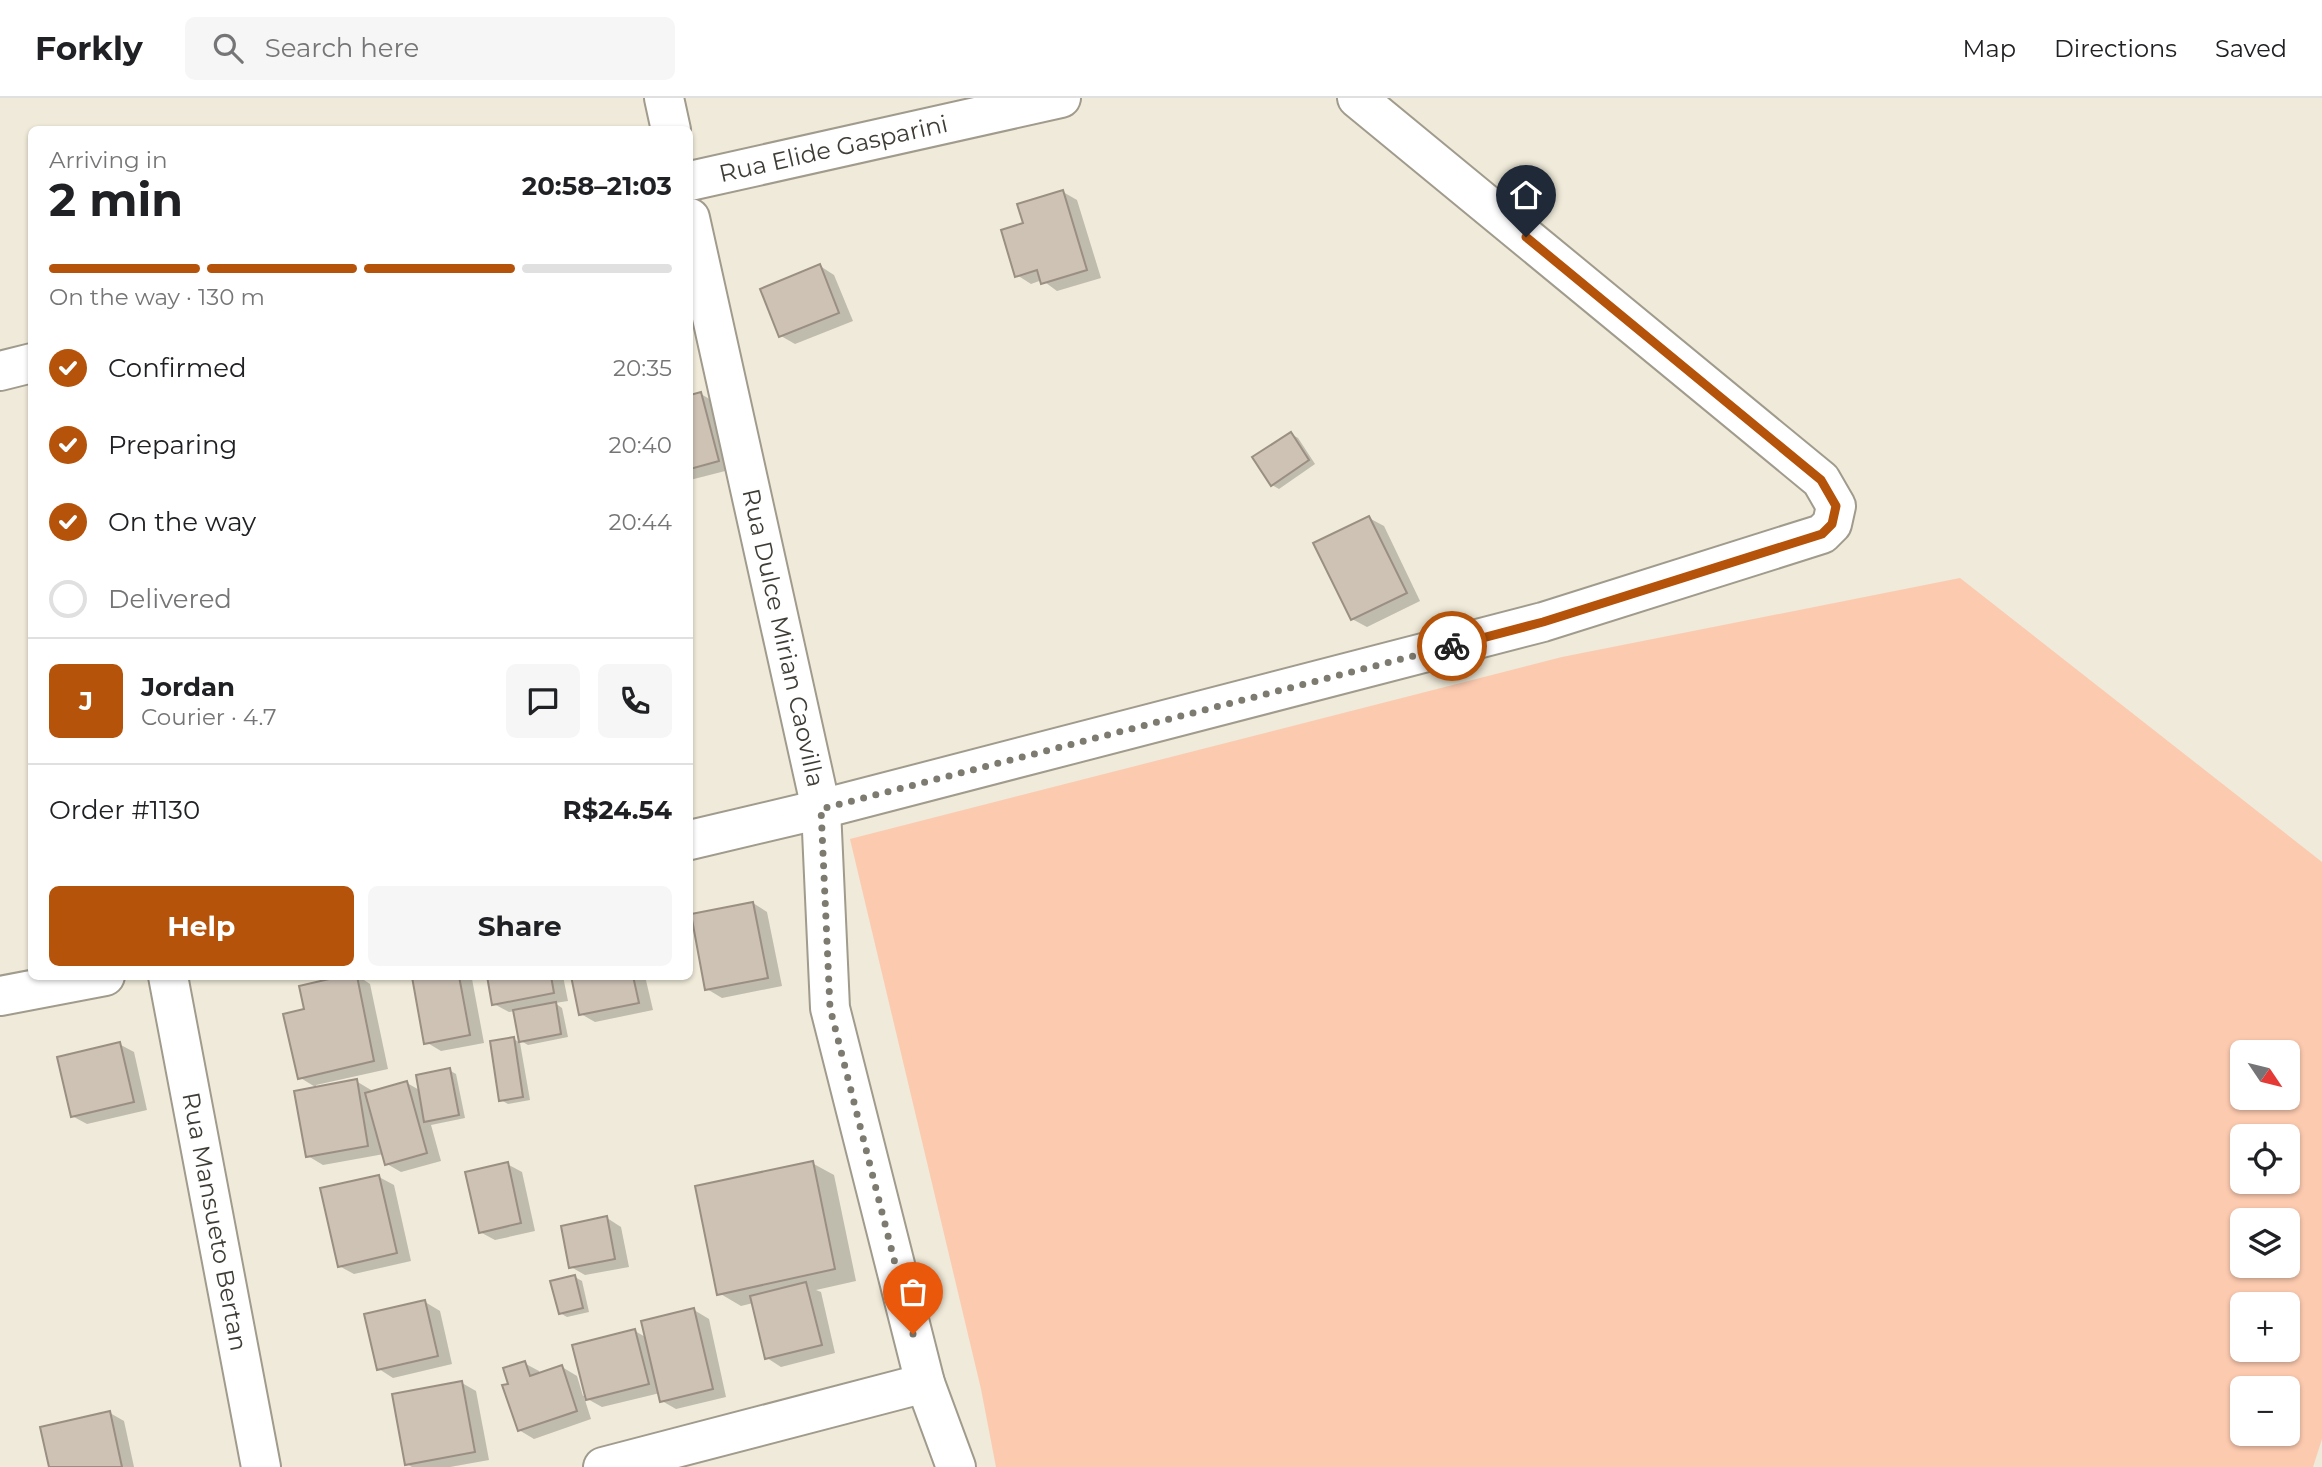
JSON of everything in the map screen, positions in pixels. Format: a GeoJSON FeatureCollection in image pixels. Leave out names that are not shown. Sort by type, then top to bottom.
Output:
{"type":"FeatureCollection","features":[{"type":"Feature","properties":{"kind":"street"},"geometry":{"type":"LineString","coordinates":[[664,98],[670,126]]}},
{"type":"Feature","properties":{"kind":"street","name":"Rua Elide Gasparini"},"geometry":{"type":"LineString","coordinates":[[693,180],[1061,98]]}},
{"type":"Feature","properties":{"kind":"street"},"geometry":{"type":"LineString","coordinates":[[693,839],[821,809],[1543,622],[1822,534],[1832,524],[1836,506],[1821,480],[1357,98]]}},
{"type":"Feature","properties":{"kind":"street","name":"Rua Dulce Mirian Caovilla"},"geometry":{"type":"LineString","coordinates":[[693,232],[821,809],[830,1008],[925,1383],[956,1467]]}},
{"type":"Feature","properties":{"kind":"street"},"geometry":{"type":"LineString","coordinates":[[0,371],[28,364]]}},
{"type":"Feature","properties":{"kind":"street"},"geometry":{"type":"LineString","coordinates":[[0,996],[84,980]]}},
{"type":"Feature","properties":{"kind":"street","name":"Rua Mansueto Bertan"},"geometry":{"type":"LineString","coordinates":[[169,980],[261,1467]]}},
{"type":"Feature","properties":{"kind":"street"},"geometry":{"type":"LineString","coordinates":[[603,1467],[925,1383]]}},
{"type":"Feature","properties":{"kind":"shaded area"},"geometry":{"type":"Polygon","coordinates":[[[1960,578],[2322,862],[2322,1439],[2313,1467],[996,1467],[981,1389],[850,839],[1562,657],[1960,578]]]}},
{"type":"Feature","properties":{"kind":"building"},"geometry":{"type":"Polygon","coordinates":[[[1063,190],[1087,270],[1041,284],[1037,270],[1015,277],[1001,230],[1023,223],[1017,204],[1063,190]]]}},
{"type":"Feature","properties":{"kind":"building"},"geometry":{"type":"Polygon","coordinates":[[[820,264],[839,313],[779,337],[760,289],[820,264]]]}},
{"type":"Feature","properties":{"kind":"building"},"geometry":{"type":"Polygon","coordinates":[[[701,392],[719,461],[693,468],[693,394],[701,392]]]}},
{"type":"Feature","properties":{"kind":"building"},"geometry":{"type":"Polygon","coordinates":[[[1291,432],[1309,460],[1271,486],[1252,457],[1291,432]]]}},
{"type":"Feature","properties":{"kind":"building"},"geometry":{"type":"Polygon","coordinates":[[[1369,516],[1407,593],[1351,620],[1313,543],[1369,516]]]}},
{"type":"Feature","properties":{"kind":"building"},"geometry":{"type":"Polygon","coordinates":[[[753,902],[768,978],[705,990],[693,914],[753,902]]]}},
{"type":"Feature","properties":{"kind":"building"},"geometry":{"type":"Polygon","coordinates":[[[325,980],[358,980],[374,1061],[298,1079],[283,1014],[304,1009],[299,986],[325,980]]]}},
{"type":"Feature","properties":{"kind":"building"},"geometry":{"type":"Polygon","coordinates":[[[413,980],[460,980],[470,1035],[424,1044],[413,980]]]}},
{"type":"Feature","properties":{"kind":"building"},"geometry":{"type":"Polygon","coordinates":[[[488,980],[552,980],[554,993],[492,1005],[488,980]]]}},
{"type":"Feature","properties":{"kind":"building"},"geometry":{"type":"Polygon","coordinates":[[[572,980],[634,980],[639,1003],[579,1015],[572,980]]]}},
{"type":"Feature","properties":{"kind":"building"},"geometry":{"type":"Polygon","coordinates":[[[556,1002],[561,1034],[519,1042],[513,1010],[556,1002]]]}},
{"type":"Feature","properties":{"kind":"building"},"geometry":{"type":"Polygon","coordinates":[[[514,1037],[523,1097],[499,1101],[490,1041],[514,1037]]]}},
{"type":"Feature","properties":{"kind":"building"},"geometry":{"type":"Polygon","coordinates":[[[120,1042],[134,1102],[71,1117],[57,1057],[120,1042]]]}},
{"type":"Feature","properties":{"kind":"building"},"geometry":{"type":"Polygon","coordinates":[[[450,1068],[459,1115],[424,1122],[416,1075],[450,1068]]]}},
{"type":"Feature","properties":{"kind":"building"},"geometry":{"type":"Polygon","coordinates":[[[357,1079],[368,1146],[306,1157],[294,1091],[357,1079]]]}},
{"type":"Feature","properties":{"kind":"building"},"geometry":{"type":"Polygon","coordinates":[[[407,1081],[427,1153],[385,1165],[365,1093],[407,1081]]]}},
{"type":"Feature","properties":{"kind":"building"},"geometry":{"type":"Polygon","coordinates":[[[813,1161],[835,1269],[717,1295],[695,1186],[813,1161]]]}},
{"type":"Feature","properties":{"kind":"building"},"geometry":{"type":"Polygon","coordinates":[[[508,1162],[521,1223],[479,1233],[465,1172],[508,1162]]]}},
{"type":"Feature","properties":{"kind":"building"},"geometry":{"type":"Polygon","coordinates":[[[379,1175],[397,1253],[338,1267],[320,1188],[379,1175]]]}},
{"type":"Feature","properties":{"kind":"building"},"geometry":{"type":"Polygon","coordinates":[[[607,1216],[615,1259],[569,1268],[561,1226],[607,1216]]]}},
{"type":"Feature","properties":{"kind":"building"},"geometry":{"type":"Polygon","coordinates":[[[575,1275],[583,1308],[559,1314],[550,1281],[575,1275]]]}},
{"type":"Feature","properties":{"kind":"building"},"geometry":{"type":"Polygon","coordinates":[[[806,1282],[822,1345],[765,1359],[750,1296],[806,1282]]]}},
{"type":"Feature","properties":{"kind":"building"},"geometry":{"type":"Polygon","coordinates":[[[425,1300],[438,1356],[377,1370],[364,1314],[425,1300]]]}},
{"type":"Feature","properties":{"kind":"building"},"geometry":{"type":"Polygon","coordinates":[[[694,1308],[713,1389],[660,1402],[641,1321],[694,1308]]]}},
{"type":"Feature","properties":{"kind":"building"},"geometry":{"type":"Polygon","coordinates":[[[635,1329],[649,1384],[586,1400],[572,1345],[635,1329]]]}},
{"type":"Feature","properties":{"kind":"building"},"geometry":{"type":"Polygon","coordinates":[[[525,1361],[530,1376],[562,1365],[577,1411],[518,1431],[502,1385],[508,1384],[503,1368],[525,1361]]]}},
{"type":"Feature","properties":{"kind":"building"},"geometry":{"type":"Polygon","coordinates":[[[462,1381],[475,1452],[405,1465],[392,1394],[462,1381]]]}},
{"type":"Feature","properties":{"kind":"building"},"geometry":{"type":"Polygon","coordinates":[[[110,1411],[122,1467],[49,1467],[40,1427],[110,1411]]]}},
{"type":"Feature","properties":{"kind":"way so far"},"geometry":{"type":"LineString","coordinates":[[913,1334],[830,1008],[821,809],[1452,646]]}},
{"type":"Feature","properties":{"kind":"route"},"geometry":{"type":"LineString","coordinates":[[1452,646],[1543,622],[1822,534],[1832,524],[1836,506],[1821,480],[1526,237]]}}]}
